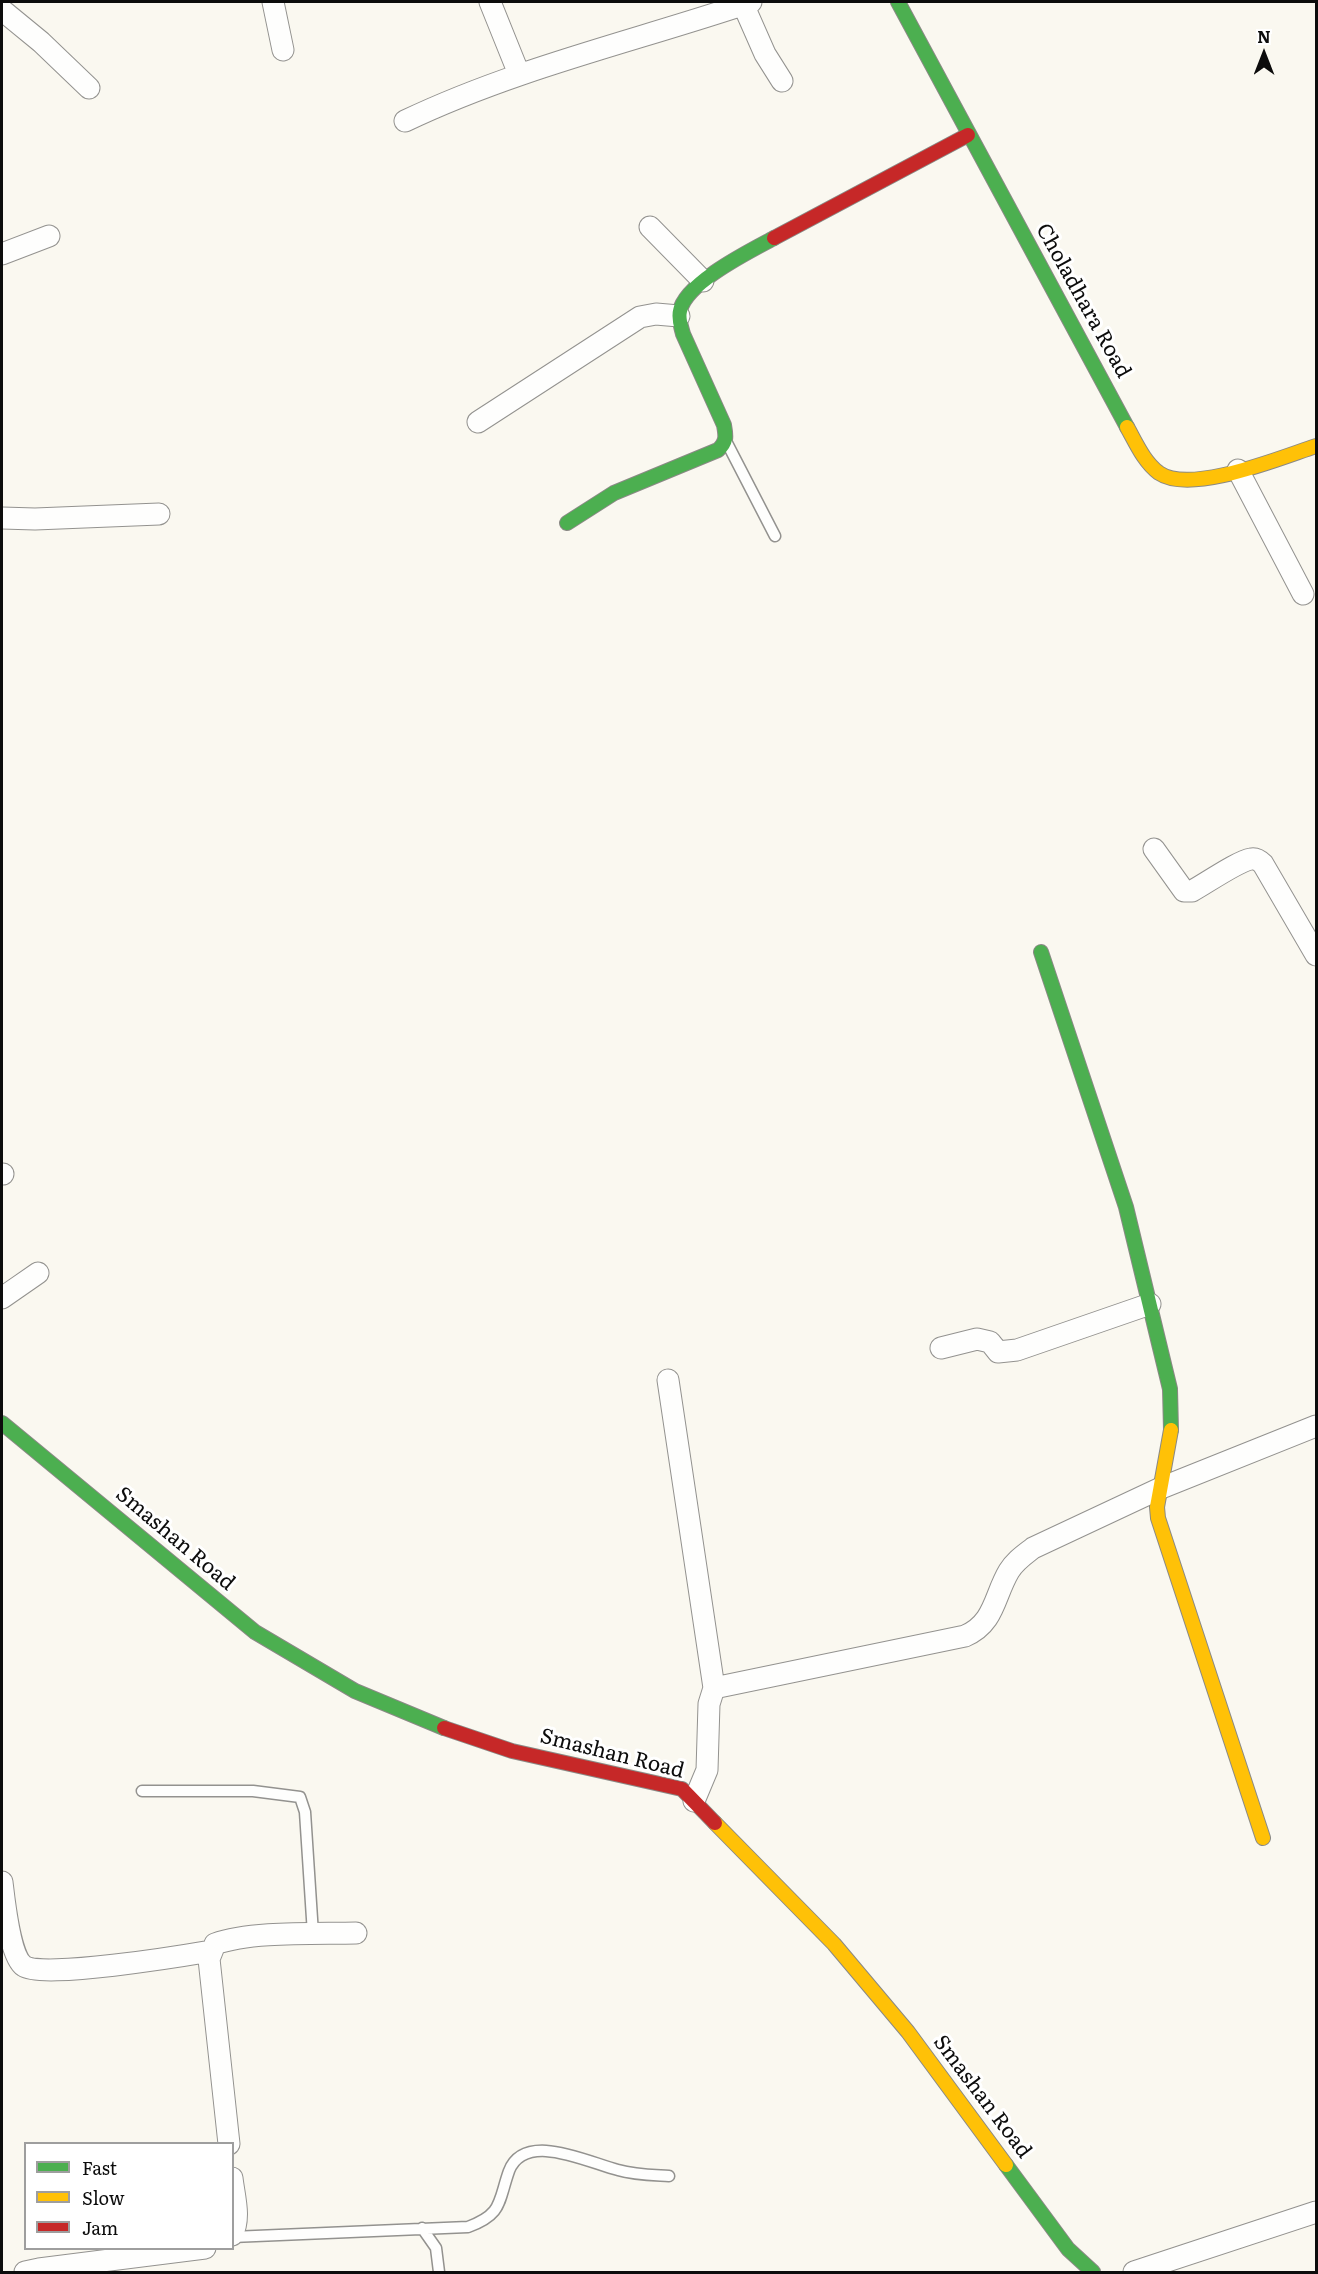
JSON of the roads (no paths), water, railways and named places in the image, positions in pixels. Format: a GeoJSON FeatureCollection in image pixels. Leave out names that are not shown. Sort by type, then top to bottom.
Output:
{"type":"FeatureCollection","features":[{"type":"Feature","properties":{"kind":"street"},"geometry":{"type":"LineString","coordinates":[[273,2],[283,50]]}},
{"type":"Feature","properties":{"kind":"street"},"geometry":{"type":"LineString","coordinates":[[490,2],[519,74]]}},
{"type":"Feature","properties":{"kind":"street","name":"Choladhara Road"},"geometry":{"type":"LineString","coordinates":[[898,2],[1141,452],[1152,466],[1162,475],[1175,479],[1196,480],[1317,446]]}},
{"type":"Feature","properties":{"kind":"street"},"geometry":{"type":"LineString","coordinates":[[405,121],[454,98],[519,74],[747,3],[765,54],[782,81]]}},
{"type":"Feature","properties":{"kind":"street"},"geometry":{"type":"LineString","coordinates":[[2,10],[41,42],[88,88]]}},
{"type":"Feature","properties":{"kind":"street"},"geometry":{"type":"LineString","coordinates":[[567,523],[632,484],[718,450],[726,440],[719,412],[701,368],[683,334],[679,316],[681,307],[703,281],[738,257],[968,135]]}},
{"type":"Feature","properties":{"kind":"street"},"geometry":{"type":"LineString","coordinates":[[650,227],[703,281]]}},
{"type":"Feature","properties":{"kind":"street"},"geometry":{"type":"LineString","coordinates":[[2,254],[49,236]]}},
{"type":"Feature","properties":{"kind":"street"},"geometry":{"type":"LineString","coordinates":[[478,422],[640,317],[656,314],[679,316]]}},
{"type":"Feature","properties":{"kind":"street"},"geometry":{"type":"LineString","coordinates":[[1238,470],[1303,594]]}},
{"type":"Feature","properties":{"kind":"street"},"geometry":{"type":"LineString","coordinates":[[2,518],[35,519],[159,514]]}},
{"type":"Feature","properties":{"kind":"street"},"geometry":{"type":"LineString","coordinates":[[1154,849],[1184,891],[1192,891],[1251,859],[1258,860],[1270,875],[1317,955]]}},
{"type":"Feature","properties":{"kind":"street"},"geometry":{"type":"LineString","coordinates":[[1041,952],[1126,1207],[1173,1410],[1173,1427],[1157,1507],[1158,1518],[1263,1838]]}},
{"type":"Feature","properties":{"kind":"street"},"geometry":{"type":"LineString","coordinates":[[2,1298],[38,1273]]}},
{"type":"Feature","properties":{"kind":"street"},"geometry":{"type":"LineString","coordinates":[[941,1347],[977,1339],[990,1342],[998,1352],[1017,1350],[1150,1304]]}},
{"type":"Feature","properties":{"kind":"street"},"geometry":{"type":"LineString","coordinates":[[668,1380],[714,1688],[709,1704],[707,1770],[693,1801]]}},
{"type":"Feature","properties":{"kind":"street","name":"Smashan Road"},"geometry":{"type":"LineString","coordinates":[[3,1426],[255,1632],[295,1658],[355,1691],[462,1736],[512,1751],[682,1789],[834,1944],[908,2032],[1068,2249],[1093,2272]]}},
{"type":"Feature","properties":{"kind":"street"},"geometry":{"type":"LineString","coordinates":[[714,1688],[965,1636],[977,1631],[986,1622],[1009,1570],[1017,1560],[1033,1548],[1161,1488],[1317,1426]]}},
{"type":"Feature","properties":{"kind":"street"},"geometry":{"type":"LineString","coordinates":[[2,1882],[14,1948],[18,1959],[24,1966],[54,1969],[148,1962],[210,1951]]}},
{"type":"Feature","properties":{"kind":"street"},"geometry":{"type":"LineString","coordinates":[[229,2142],[210,1951],[215,1944],[225,1940],[356,1933]]}},
{"type":"Feature","properties":{"kind":"street"},"geometry":{"type":"LineString","coordinates":[[234,2194],[237,2218],[234,2232]]}},
{"type":"Feature","properties":{"kind":"street"},"geometry":{"type":"LineString","coordinates":[[1134,2272],[1317,2212]]}},
{"type":"Feature","properties":{"kind":"street"},"geometry":{"type":"LineString","coordinates":[[25,2272],[189,2250]]}},
{"type":"Feature","properties":{"kind":"lane"},"geometry":{"type":"LineString","coordinates":[[726,440],[775,536]]}},
{"type":"Feature","properties":{"kind":"lane"},"geometry":{"type":"LineString","coordinates":[[142,1791],[253,1791],[300,1797],[304,1812],[313,1934]]}},
{"type":"Feature","properties":{"kind":"lane"},"geometry":{"type":"LineString","coordinates":[[234,2236],[468,2227],[483,2222],[498,2207],[510,2169],[519,2157],[527,2152],[540,2151],[572,2155],[619,2171],[669,2176]]}},
{"type":"Feature","properties":{"kind":"lane"},"geometry":{"type":"LineString","coordinates":[[422,2228],[436,2248],[439,2272]]}}]}
